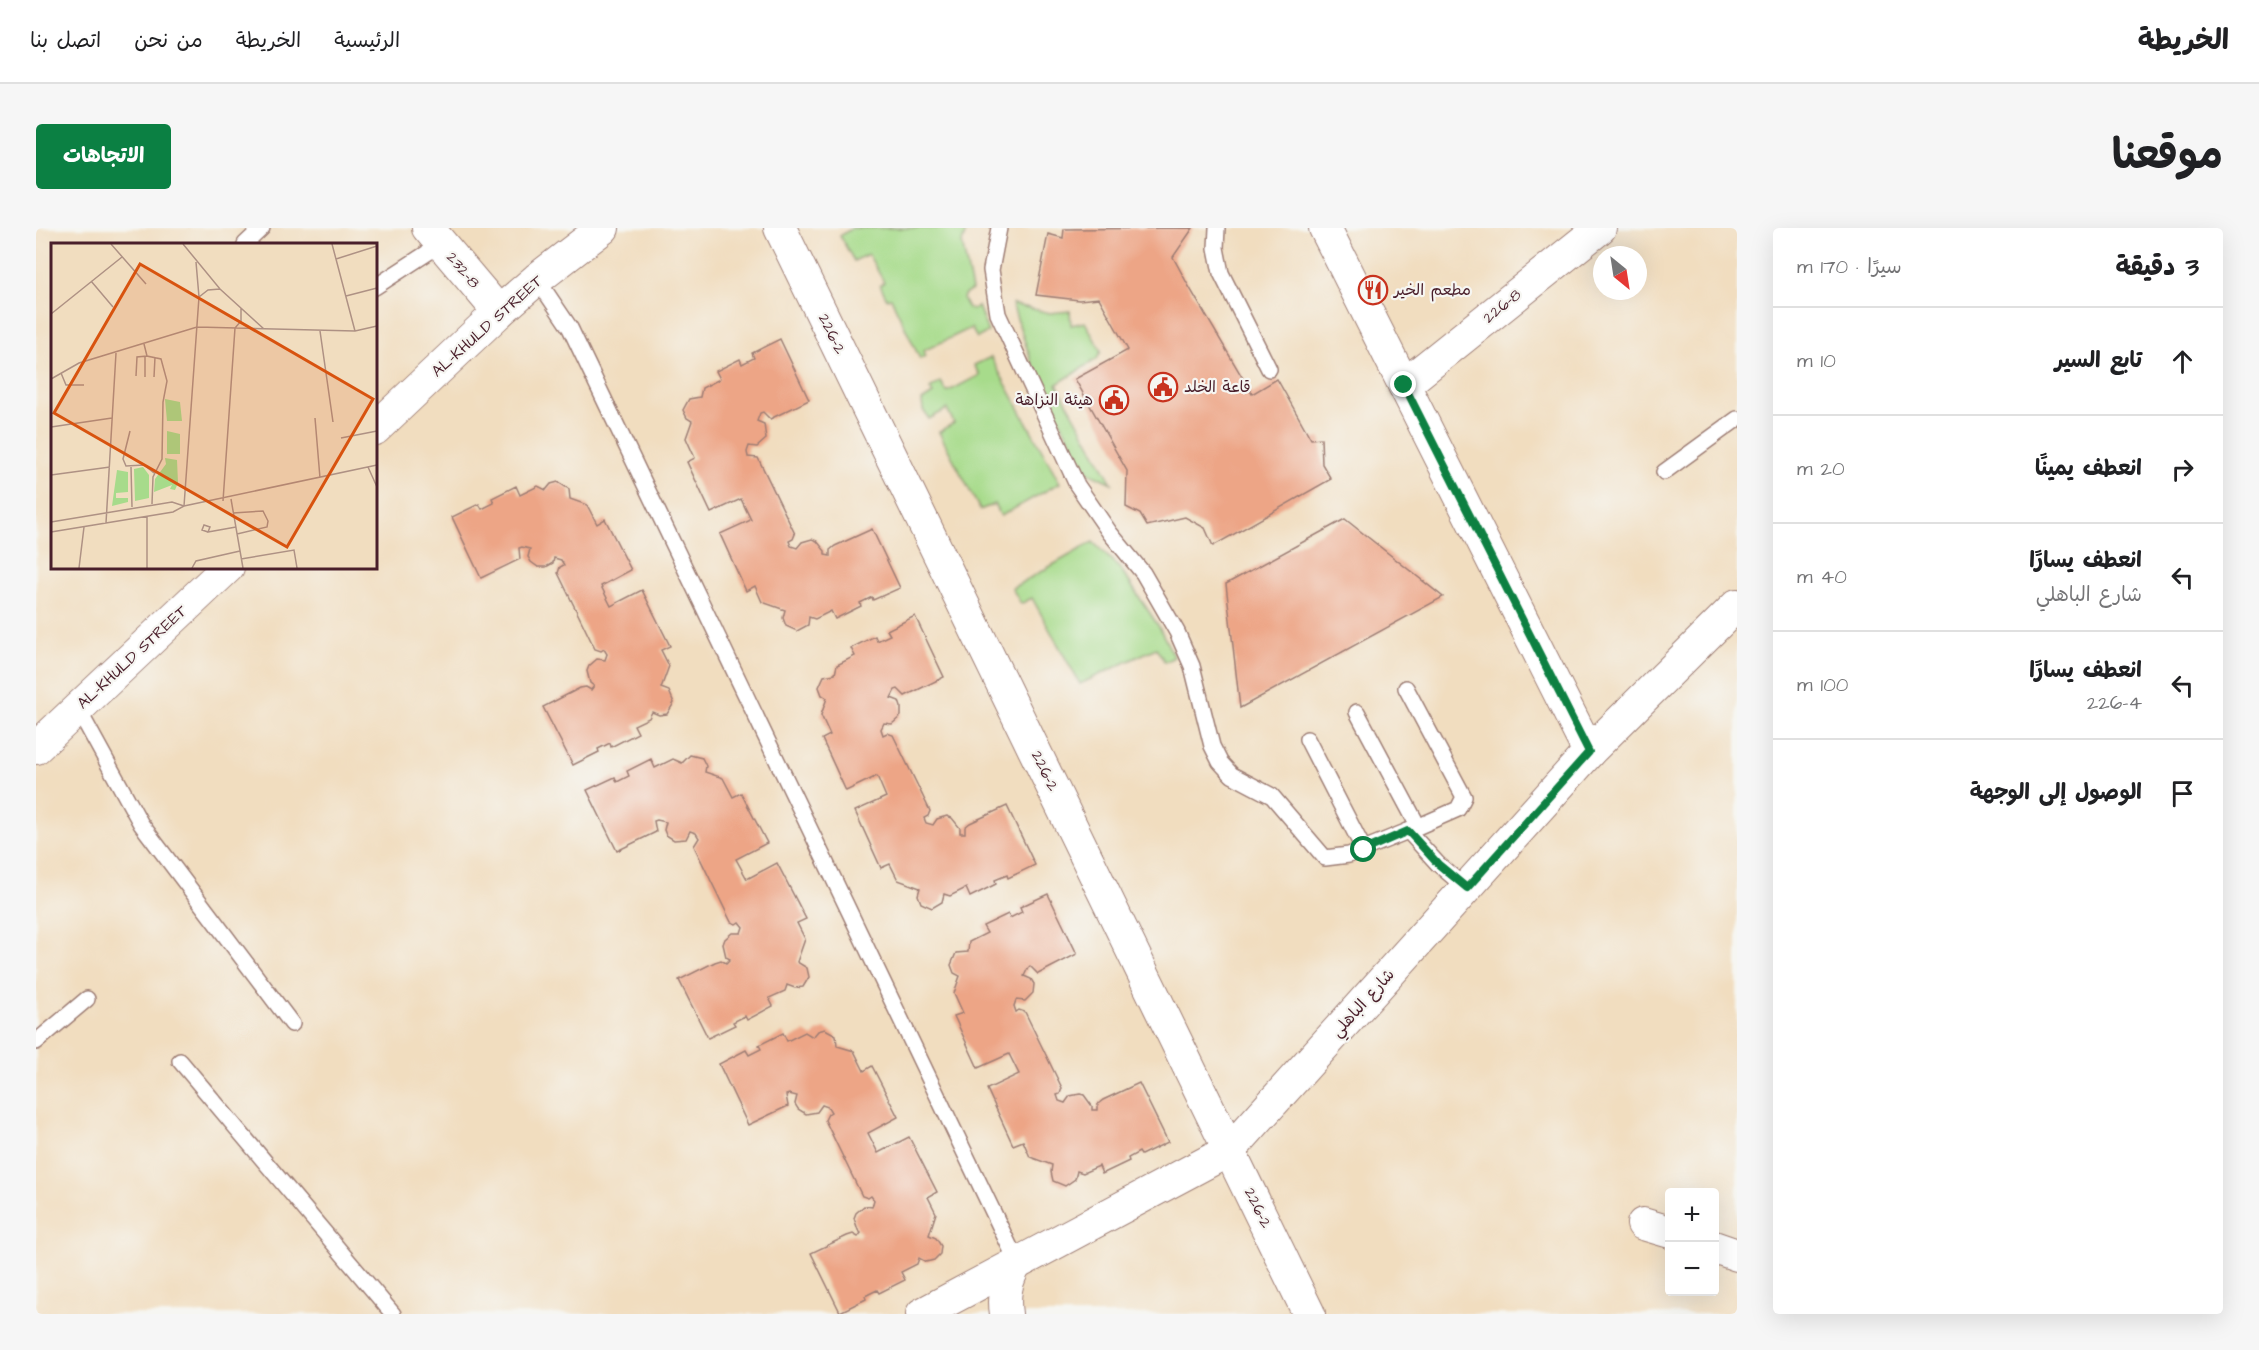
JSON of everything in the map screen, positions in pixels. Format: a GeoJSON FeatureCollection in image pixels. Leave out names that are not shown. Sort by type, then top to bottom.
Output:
{"type":"FeatureCollection","features":[{"type":"Feature","properties":{"kind":"street","name":"AL-KHULD STREET"},"geometry":{"type":"LineString","coordinates":[[376,428],[499,312],[603,228]]}},
{"type":"Feature","properties":{"kind":"street","name":"226-2"},"geometry":{"type":"LineString","coordinates":[[780,228],[1309,1314]]}},
{"type":"Feature","properties":{"kind":"street"},"geometry":{"type":"LineString","coordinates":[[1325,228],[1589,752]]}},
{"type":"Feature","properties":{"kind":"street","name":"226-8"},"geometry":{"type":"LineString","coordinates":[[1404,385],[1600,228]]}},
{"type":"Feature","properties":{"kind":"street","name":"232-8"},"geometry":{"type":"LineString","coordinates":[[434,236],[499,312]]}},
{"type":"Feature","properties":{"kind":"street","name":"AL-KHULD STREET"},"geometry":{"type":"LineString","coordinates":[[36,748],[227,568]]}},
{"type":"Feature","properties":{"kind":"street","name":"شارع الباهلي"},"geometry":{"type":"LineString","coordinates":[[922,1314],[1230,1150],[1589,752],[1737,605]]}},
{"type":"Feature","properties":{"kind":"street"},"geometry":{"type":"LineString","coordinates":[[1719,1249],[1737,1255]]}},
{"type":"Feature","properties":{"kind":"street"},"geometry":{"type":"LineString","coordinates":[[1006,1314],[1005,1290],[1017,1262]]}},
{"type":"Feature","properties":{"kind":"lane"},"geometry":{"type":"LineString","coordinates":[[246,243],[262,228]]}},
{"type":"Feature","properties":{"kind":"lane"},"geometry":{"type":"LineString","coordinates":[[999,228],[991,270],[998,314],[1077,485],[1110,533],[1143,573],[1177,632],[1192,666],[1212,746],[1220,762],[1232,775],[1272,796],[1325,858],[1349,855],[1364,850],[1458,809],[1464,797],[1406,688]]}},
{"type":"Feature","properties":{"kind":"lane"},"geometry":{"type":"LineString","coordinates":[[1217,228],[1216,248],[1221,273],[1269,369]]}},
{"type":"Feature","properties":{"kind":"lane"},"geometry":{"type":"LineString","coordinates":[[376,286],[434,236]]}},
{"type":"Feature","properties":{"kind":"lane"},"geometry":{"type":"LineString","coordinates":[[537,279],[570,328],[1017,1262]]}},
{"type":"Feature","properties":{"kind":"lane"},"geometry":{"type":"LineString","coordinates":[[1664,471],[1737,419]]}},
{"type":"Feature","properties":{"kind":"lane"},"geometry":{"type":"LineString","coordinates":[[78,709],[141,824],[292,1024]]}},
{"type":"Feature","properties":{"kind":"lane"},"geometry":{"type":"LineString","coordinates":[[1357,712],[1413,828],[1438,864],[1467,888]]}},
{"type":"Feature","properties":{"kind":"lane"},"geometry":{"type":"LineString","coordinates":[[1307,739],[1364,850]]}},
{"type":"Feature","properties":{"kind":"lane"},"geometry":{"type":"LineString","coordinates":[[36,1042],[87,999]]}},
{"type":"Feature","properties":{"kind":"lane"},"geometry":{"type":"LineString","coordinates":[[180,1061],[393,1314]]}},
{"type":"Feature","properties":{"kind":"green space"},"geometry":{"type":"Polygon","coordinates":[[[852,228],[967,228],[962,243],[972,290],[964,295],[963,300],[968,308],[973,309],[978,306],[988,332],[977,338],[971,328],[923,351],[925,356],[920,359],[891,298],[887,299],[880,285],[884,282],[868,254],[854,261],[840,236],[852,228]]]}},
{"type":"Feature","properties":{"kind":"green space"},"geometry":{"type":"Polygon","coordinates":[[[1012,304],[1050,313],[1070,311],[1071,325],[1085,322],[1101,351],[1097,359],[1057,384],[1112,483],[1088,472],[1048,399],[1031,360],[1012,304]]]}},
{"type":"Feature","properties":{"kind":"green space"},"geometry":{"type":"Polygon","coordinates":[[[991,357],[1060,483],[1001,516],[994,504],[980,510],[939,432],[954,423],[947,409],[929,419],[923,410],[922,401],[933,394],[930,389],[941,382],[947,392],[980,375],[974,365],[991,357]]]}},
{"type":"Feature","properties":{"kind":"green space"},"geometry":{"type":"Polygon","coordinates":[[[1093,542],[1122,571],[1159,627],[1174,657],[1165,662],[1156,648],[1080,684],[1032,598],[1021,604],[1012,588],[1093,542]]]}},
{"type":"Feature","properties":{"kind":"building","name":"قاعة الخلد"},"geometry":{"type":"Polygon","coordinates":[[[1193,228],[1173,257],[1188,285],[1252,394],[1277,379],[1311,439],[1321,438],[1322,464],[1331,479],[1213,546],[1205,528],[1185,517],[1147,526],[1140,514],[1126,507],[1127,471],[1075,379],[1128,350],[1099,298],[1079,300],[1036,295],[1048,234],[1063,238],[1064,229],[1193,228]]]}},
{"type":"Feature","properties":{"kind":"building"},"geometry":{"type":"Polygon","coordinates":[[[780,339],[809,400],[770,419],[763,412],[760,413],[757,421],[764,424],[766,439],[757,447],[749,446],[748,457],[758,458],[795,534],[789,541],[791,546],[797,548],[802,542],[812,539],[817,541],[825,551],[825,555],[830,556],[830,550],[835,546],[872,529],[900,588],[873,600],[872,597],[860,603],[861,606],[835,619],[831,611],[815,619],[809,617],[808,625],[797,631],[786,626],[783,618],[785,610],[762,602],[755,586],[746,591],[720,534],[751,520],[741,499],[711,513],[687,462],[695,458],[686,438],[692,421],[687,418],[683,410],[689,399],[700,397],[702,388],[720,379],[716,371],[740,359],[742,364],[754,358],[752,353],[780,339]]]}},
{"type":"Feature","properties":{"kind":"building"},"geometry":{"type":"Polygon","coordinates":[[[558,482],[569,489],[570,499],[587,505],[597,524],[605,519],[631,570],[601,586],[611,606],[642,590],[670,646],[661,650],[669,666],[661,688],[669,691],[674,703],[667,714],[659,715],[652,712],[649,718],[634,725],[638,733],[611,747],[610,743],[598,749],[599,752],[573,765],[543,707],[580,688],[586,687],[591,690],[594,686],[590,683],[587,671],[589,666],[597,659],[605,660],[607,654],[604,649],[601,651],[595,649],[558,573],[560,567],[564,565],[561,560],[554,558],[553,563],[546,567],[538,567],[528,557],[530,549],[522,547],[519,548],[520,559],[481,578],[452,517],[479,504],[482,509],[494,503],[492,498],[516,486],[520,495],[538,486],[546,490],[551,484],[558,482]]]}},
{"type":"Feature","properties":{"kind":"building"},"geometry":{"type":"Polygon","coordinates":[[[1345,519],[1443,597],[1240,708],[1226,584],[1345,519]]]}},
{"type":"Feature","properties":{"kind":"building"},"geometry":{"type":"Polygon","coordinates":[[[915,616],[944,677],[905,696],[898,689],[895,690],[891,698],[899,701],[901,716],[892,724],[884,723],[881,729],[883,735],[887,733],[893,735],[930,811],[924,818],[926,823],[933,825],[937,819],[947,816],[952,818],[960,828],[960,833],[965,833],[965,827],[970,823],[1007,806],[1035,865],[1008,878],[1007,875],[995,880],[996,884],[970,897],[966,888],[950,896],[944,894],[942,902],[932,908],[921,903],[918,895],[920,888],[898,880],[890,864],[881,868],[855,811],[886,797],[877,776],[846,791],[822,739],[830,735],[821,715],[827,698],[822,695],[819,687],[824,676],[835,674],[837,665],[855,656],[851,648],[875,636],[877,641],[890,635],[887,630],[915,616]]]}},
{"type":"Feature","properties":{"kind":"building"},"geometry":{"type":"Polygon","coordinates":[[[690,755],[702,758],[706,766],[705,772],[723,778],[733,797],[741,793],[767,843],[736,859],[747,879],[777,863],[806,919],[797,923],[805,939],[797,962],[807,968],[809,977],[803,987],[795,988],[787,985],[785,991],[769,998],[773,1006],[747,1020],[745,1016],[733,1022],[735,1025],[708,1038],[679,980],[715,962],[721,960],[726,963],[730,959],[726,957],[723,944],[725,939],[732,933],[741,933],[743,927],[739,922],[736,924],[731,922],[694,846],[699,838],[696,833],[690,831],[686,839],[674,840],[666,835],[664,830],[666,822],[657,820],[654,821],[656,832],[617,851],[587,790],[615,777],[617,782],[629,776],[627,771],[651,759],[655,768],[673,759],[682,763],[690,755]]]}},
{"type":"Feature","properties":{"kind":"building"},"geometry":{"type":"Polygon","coordinates":[[[1048,894],[1077,954],[1038,974],[1030,966],[1024,976],[1031,979],[1034,984],[1033,993],[1025,1001],[1016,1000],[1014,1006],[1016,1012],[1019,1010],[1025,1012],[1062,1088],[1060,1094],[1057,1095],[1059,1101],[1065,1103],[1070,1096],[1080,1094],[1084,1095],[1092,1106],[1092,1110],[1098,1110],[1098,1104],[1103,1100],[1139,1083],[1168,1142],[1141,1155],[1139,1152],[1128,1158],[1129,1161],[1102,1174],[1099,1166],[1083,1173],[1077,1171],[1075,1179],[1065,1186],[1053,1181],[1052,1165],[1030,1157],[1023,1141],[1013,1145],[987,1089],[1019,1074],[1009,1054],[978,1068],[954,1016],[963,1013],[954,993],[960,976],[954,973],[951,965],[956,953],[968,952],[969,942],[987,933],[983,926],[1008,914],[1010,918],[1022,912],[1020,907],[1048,894]]]}},
{"type":"Feature","properties":{"kind":"building"},"geometry":{"type":"Polygon","coordinates":[[[825,1029],[836,1035],[837,1046],[854,1051],[864,1071],[872,1066],[898,1117],[868,1133],[878,1153],[909,1137],[937,1192],[928,1197],[936,1213],[929,1235],[936,1238],[941,1246],[940,1254],[934,1260],[926,1262],[919,1258],[917,1264],[901,1272],[905,1280],[879,1293],[877,1290],[865,1296],[866,1299],[840,1312],[811,1253],[847,1236],[853,1234],[858,1237],[861,1233],[854,1218],[856,1213],[864,1206],[872,1207],[874,1200],[871,1196],[868,1198],[862,1196],[825,1120],[831,1112],[828,1107],[822,1105],[817,1112],[806,1114],[795,1104],[797,1096],[789,1094],[786,1095],[788,1106],[748,1125],[719,1064],[746,1050],[749,1055],[761,1049],[759,1045],[783,1033],[787,1041],[805,1032],[813,1037],[818,1031],[825,1029]]]}},
{"type":"Feature","properties":{"kind":"place","name":"مطعم الخير"},"geometry":{"type":"Point","coordinates":[1373,290]}},
{"type":"Feature","properties":{"kind":"place","name":"قاعة الخلد"},"geometry":{"type":"Point","coordinates":[1163,387]}},
{"type":"Feature","properties":{"kind":"place","name":"هيئة النزاهة"},"geometry":{"type":"Point","coordinates":[1114,400]}},
{"type":"Feature","properties":{"kind":"route"},"geometry":{"type":"LineString","coordinates":[[1364,850],[1408,831],[1438,864],[1467,888],[1589,752],[1404,385]]}}]}
